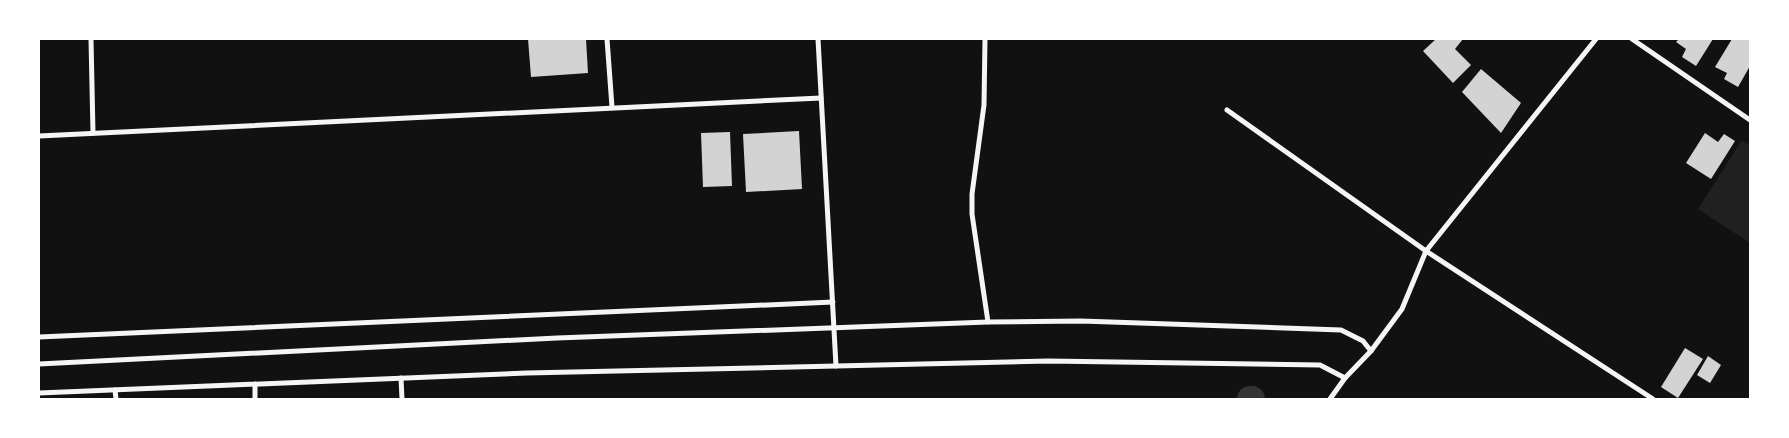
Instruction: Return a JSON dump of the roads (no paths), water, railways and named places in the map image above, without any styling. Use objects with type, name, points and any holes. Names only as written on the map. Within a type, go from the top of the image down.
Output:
[{"type":"street","points":[[91,39],[93,133]]},
{"type":"street","points":[[607,39],[612,107]]},
{"type":"street","points":[[818,39],[836,366]]},
{"type":"street","points":[[985,39],[984,105],[972,194],[972,214],[988,322]]},
{"type":"street","points":[[1330,399],[1345,378],[1371,350],[1402,308],[1426,251],[1596,39]]},
{"type":"street","points":[[1632,39],[1750,120]]},
{"type":"street","points":[[39,136],[821,98]]},
{"type":"street","points":[[1227,110],[1426,251],[1653,399]]},
{"type":"street","points":[[39,337],[833,302]]},
{"type":"street","points":[[39,364],[557,338],[988,322],[1081,321],[1341,330],[1363,341],[1371,350]]},
{"type":"street","points":[[39,393],[401,378],[1048,361],[1320,365],[1345,378]]},
{"type":"street","points":[[401,378],[402,399]]},
{"type":"street","points":[[254,384],[255,399]]},
{"type":"street","points":[[116,390],[116,399]]}]
